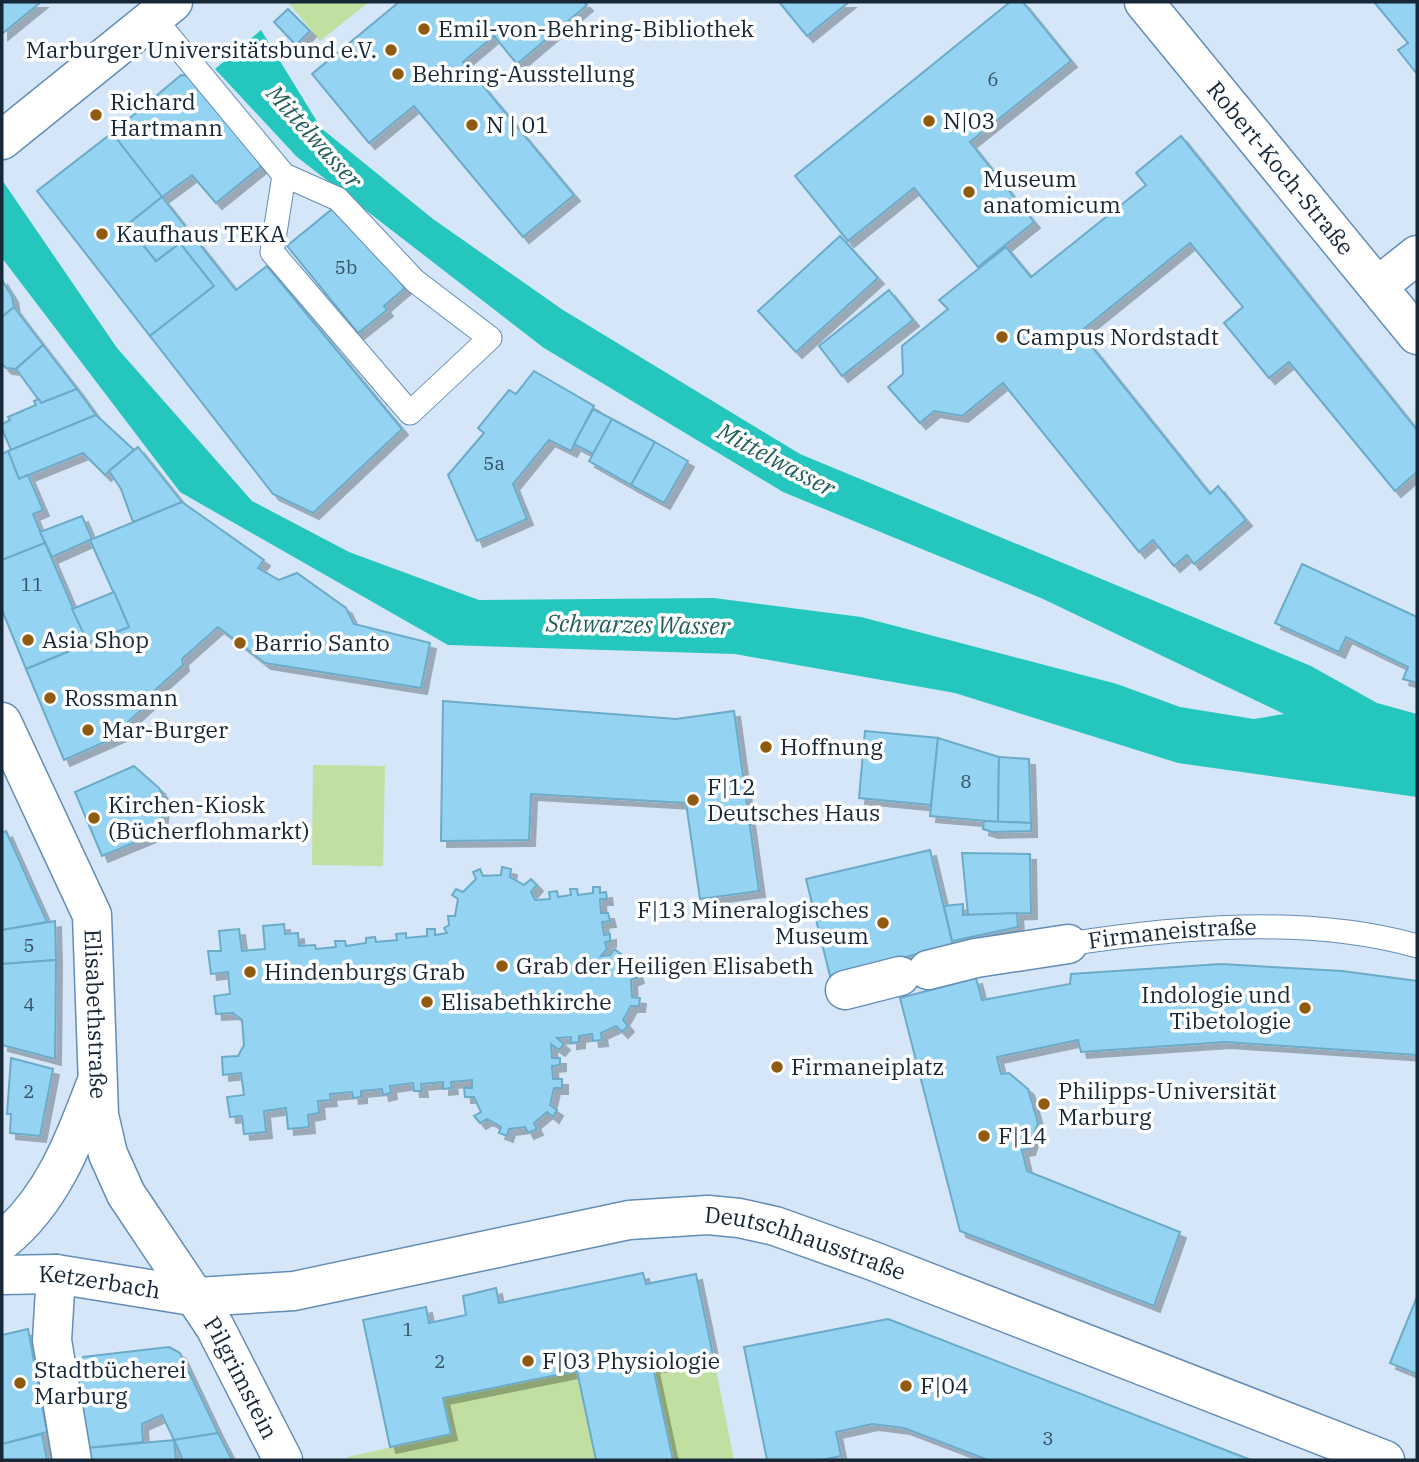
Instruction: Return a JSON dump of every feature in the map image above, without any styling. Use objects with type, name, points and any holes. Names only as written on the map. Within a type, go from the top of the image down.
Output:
[{"type":"main road","name":"Robert-Koch-Straße","points":[[1144,2],[1417,335]]},
{"type":"main road","points":[[2,140],[163,10]]},
{"type":"main road","points":[[1378,286],[1417,255]]},
{"type":"main road","name":"Elisabethstraße","points":[[2,722],[92,915],[99,1115],[108,1154],[118,1180],[198,1297]]},
{"type":"main road","name":"Firmaneistraße","points":[[845,990],[976,958],[1068,944]]},
{"type":"main road","points":[[2,1241],[44,1194],[59,1171],[99,1077]]},
{"type":"main road","name":"Deutschhausstraße","points":[[198,1297],[294,1291],[629,1220],[708,1215],[739,1218],[775,1226],[873,1261],[1385,1460]]},
{"type":"main road","points":[[56,1274],[52,1340],[72,1460]]},
{"type":"main road","name":"Ketzerbach","points":[[2,1275],[56,1274],[198,1297]]},
{"type":"main road","name":"Pilgrimstein","points":[[198,1297],[239,1367],[283,1460]]},
{"type":"lane","points":[[163,10],[284,175],[338,199],[415,281],[490,338],[410,413],[272,252],[284,175]]},
{"type":"lane","name":"Firmaneistraße","points":[[1068,944],[1164,929],[1257,928],[1335,932],[1417,946]]},
{"type":"shaded area","points":[[288,2],[369,2],[320,41]]},
{"type":"shaded area","points":[[313,765],[385,766],[383,866],[312,865]]},
{"type":"shaded area","points":[[713,1355],[734,1460],[673,1460],[653,1367]]},
{"type":"shaded area","points":[[577,1371],[596,1460],[348,1460],[347,1457],[451,1434],[443,1398]]},
{"type":"water","points":[[261,30],[321,128],[433,219],[563,310],[800,454],[1311,666],[1377,703],[1417,714],[1417,797],[1178,763],[955,693],[735,654],[448,645],[180,492],[2,258],[2,180],[117,348],[252,501],[349,552],[479,600],[714,598],[861,617],[1117,684],[1180,707],[1254,719],[1284,714],[1041,598],[783,492],[544,348],[297,157],[215,69]]},
{"type":"building","points":[[2,2],[41,2],[2,34]]},
{"type":"building","name":"N | 01","points":[[399,2],[584,2],[587,5],[517,64],[494,36],[463,62],[574,195],[523,237],[414,106],[369,143],[312,74]]},
{"type":"building","points":[[779,2],[849,2],[807,36]]},
{"type":"building","name":"N|03","points":[[1010,2],[1023,2],[1071,61],[970,142],[1034,222],[978,267],[914,188],[848,241],[795,176]]},
{"type":"building","points":[[1374,2],[1417,2],[1417,74],[1398,50],[1408,43]]},
{"type":"building","points":[[288,9],[310,31],[296,45],[274,22]]},
{"type":"building","points":[[181,75],[189,76],[263,165],[216,203],[192,175],[162,197],[112,133]]},
{"type":"building","name":"Kaufhaus TEKA","points":[[112,133],[162,197],[127,225],[156,261],[180,243],[214,286],[150,336],[37,191]]},
{"type":"building","points":[[1181,136],[1417,430],[1417,472],[1395,491],[1289,362],[1269,378],[1224,323],[1243,307],[1190,243],[1080,332],[1210,494],[1218,486],[1246,520],[1194,564],[1187,555],[1174,566],[1153,540],[1139,552],[1003,383],[962,416],[934,411],[920,423],[888,387],[903,374],[902,346],[948,309],[939,300],[1006,247],[1031,277],[1146,185],[1136,173]]},
{"type":"building","points":[[162,197],[236,290],[267,266],[402,429],[313,513],[273,494],[150,336],[214,286],[180,243],[156,261],[127,225]]},
{"type":"building","points":[[337,205],[405,288],[384,306],[387,310],[358,333],[287,246]]},
{"type":"building","points":[[840,236],[878,278],[796,352],[758,311]]},
{"type":"building","points":[[2,280],[12,296],[14,307],[2,317]]},
{"type":"building","points":[[889,290],[913,320],[842,376],[819,346]]},
{"type":"building","points":[[14,307],[43,345],[16,369],[6,368],[2,364],[2,317]]},
{"type":"building","points":[[43,345],[77,389],[41,403],[16,369]]},
{"type":"building","points":[[534,371],[594,406],[571,451],[549,440],[513,484],[527,519],[477,541],[448,475],[484,433],[478,428],[509,390],[516,394]]},
{"type":"building","points":[[77,389],[96,415],[11,450],[2,429],[2,424],[10,420],[8,417],[36,405],[34,401],[39,399],[41,403]]},
{"type":"building","points":[[593,409],[612,419],[593,454],[574,444]]},
{"type":"building","points":[[96,415],[134,450],[105,475],[83,453],[19,479],[8,451]]},
{"type":"building","points":[[612,419],[655,442],[631,485],[589,461]]},
{"type":"building","points":[[655,442],[688,461],[664,503],[631,485]]},
{"type":"building","points":[[138,447],[182,502],[133,522],[121,489],[109,471]]},
{"type":"building","points":[[8,451],[19,479],[28,475],[43,510],[33,514],[45,543],[2,560],[2,454]]},
{"type":"building","points":[[182,502],[264,560],[258,568],[279,580],[297,573],[346,608],[354,624],[430,643],[421,688],[265,663],[218,627],[182,659],[183,665],[154,691],[152,700],[128,722],[132,730],[64,760],[26,669],[129,627],[90,540]]},
{"type":"building","points":[[82,516],[92,539],[52,557],[40,532]]},
{"type":"building","points":[[45,543],[88,643],[26,669],[2,610],[2,560]]},
{"type":"building","points":[[1302,564],[1417,617],[1417,683],[1403,679],[1408,667],[1346,637],[1339,652],[1275,623]]},
{"type":"building","points":[[114,592],[129,627],[88,643],[72,609]]},
{"type":"building","name":"F|12 Deutsches Haus","points":[[443,701],[676,719],[734,711],[759,891],[700,899],[686,803],[531,794],[529,840],[441,841]]},
{"type":"building","points":[[865,731],[938,738],[931,805],[859,798]]},
{"type":"building","points":[[938,738],[999,757],[998,822],[930,816]]},
{"type":"building","points":[[999,757],[1029,759],[1031,823],[998,822]]},
{"type":"building","points":[[134,766],[159,788],[164,798],[160,832],[102,856],[75,792]]},
{"type":"building","points":[[984,821],[1031,823],[1031,831],[992,832],[983,829]]},
{"type":"building","points":[[6,831],[47,922],[2,930],[2,833]]},
{"type":"building","name":"F|13 Mineralogisches Museum","points":[[930,850],[953,945],[830,976],[806,879]]},
{"type":"building","points":[[962,853],[1030,854],[1031,913],[968,915]]},
{"type":"building","name":"Elisabethkirche","points":[[502,867],[511,869],[510,877],[524,885],[531,879],[537,885],[531,892],[535,900],[550,899],[549,892],[557,891],[558,897],[571,895],[570,889],[577,889],[578,895],[593,893],[593,887],[600,887],[600,893],[606,892],[607,899],[600,899],[601,913],[608,913],[610,921],[602,922],[604,935],[610,934],[610,941],[605,942],[607,949],[601,956],[610,955],[614,949],[621,954],[616,960],[627,972],[635,969],[638,977],[631,980],[632,997],[640,998],[639,1006],[631,1006],[623,1020],[628,1026],[622,1032],[616,1026],[601,1033],[602,1040],[593,1041],[592,1034],[579,1036],[579,1042],[571,1043],[571,1037],[557,1038],[564,1044],[559,1050],[551,1044],[552,1058],[560,1058],[560,1065],[552,1066],[553,1079],[562,1079],[562,1088],[554,1088],[550,1105],[557,1110],[553,1117],[547,1112],[534,1123],[537,1129],[528,1133],[525,1127],[509,1129],[507,1136],[499,1133],[501,1127],[487,1119],[480,1123],[474,1116],[481,1112],[474,1097],[465,1097],[464,1088],[472,1088],[472,1080],[451,1082],[452,1088],[443,1089],[443,1082],[421,1084],[422,1091],[414,1091],[413,1083],[390,1086],[391,1093],[383,1095],[382,1089],[361,1091],[361,1097],[353,1098],[352,1092],[330,1094],[331,1100],[318,1101],[319,1113],[308,1115],[309,1127],[288,1129],[286,1108],[264,1111],[266,1132],[244,1134],[242,1116],[230,1117],[227,1097],[244,1095],[241,1073],[223,1075],[222,1057],[238,1056],[244,1045],[242,1020],[233,1013],[216,1014],[214,996],[230,994],[228,972],[211,974],[208,951],[221,951],[219,931],[239,929],[242,951],[265,949],[263,926],[284,924],[285,934],[298,933],[299,946],[315,945],[316,949],[336,947],[335,941],[345,941],[346,946],[366,943],[366,938],[375,937],[376,942],[397,940],[396,934],[406,933],[406,938],[427,936],[427,929],[435,929],[435,935],[447,933],[444,928],[449,925],[448,916],[455,916],[458,899],[452,895],[456,889],[463,892],[476,879],[473,872],[480,869],[483,876],[501,875]]},
{"type":"building","points":[[963,904],[963,915],[1017,913],[1018,927],[952,941],[944,906]]},
{"type":"building","points":[[55,921],[56,960],[2,964],[2,930]]},
{"type":"building","points":[[56,960],[55,1059],[2,1045],[2,964]]},
{"type":"building","name":"F|14","points":[[1221,964],[1342,971],[1417,981],[1417,1055],[1225,1042],[1081,1052],[1078,1040],[997,1057],[1001,1074],[1009,1073],[1028,1089],[1038,1123],[1029,1149],[1022,1150],[1027,1171],[1180,1232],[1154,1306],[960,1231],[900,998],[976,978],[982,1000],[1070,984],[1071,974]]},
{"type":"building","points":[[11,1058],[53,1069],[40,1136],[10,1133],[11,1114],[7,1114]]},
{"type":"building","name":"F|03 Physiologie","points":[[643,1273],[646,1284],[696,1274],[713,1355],[653,1367],[673,1460],[596,1460],[577,1371],[443,1398],[451,1434],[390,1447],[363,1320],[426,1307],[429,1323],[466,1315],[463,1296],[496,1288],[499,1303]]},
{"type":"building","points":[[1417,1297],[1417,1374],[1390,1363]]},
{"type":"building","name":"F|04","points":[[888,1319],[1251,1460],[988,1460],[904,1428],[872,1424],[836,1432],[841,1456],[821,1460],[767,1460],[744,1347]]},
{"type":"building","name":"Stadtbücherei Marburg","points":[[28,1329],[47,1432],[2,1444],[2,1335]]},
{"type":"building","points":[[169,1347],[180,1353],[218,1433],[174,1440],[162,1415],[142,1424],[143,1442],[88,1448],[75,1367],[83,1357]]},
{"type":"building","points":[[218,1433],[232,1460],[183,1460],[174,1440]]},
{"type":"building","points":[[42,1434],[47,1460],[2,1460],[2,1444]]},
{"type":"building","points":[[174,1440],[176,1460],[90,1460],[88,1448]]},
{"type":"place","name":"Emil-von-Behring-Bibliothek","points":[[424,29]]},
{"type":"place","name":"Marburger Universitätsbund e.V.","points":[[391,50]]},
{"type":"place","name":"Behring-Ausstellung","points":[[398,74]]},
{"type":"place","name":"Richard Hartmann","points":[[96,115]]},
{"type":"place","name":"N|03","points":[[929,121]]},
{"type":"place","name":"N | 01","points":[[472,125]]},
{"type":"place","name":"Museum anatomicum","points":[[969,192]]},
{"type":"place","name":"Kaufhaus TEKA","points":[[102,234]]},
{"type":"place","name":"Campus Nordstadt","points":[[1002,337]]},
{"type":"place","name":"Asia Shop","points":[[28,640]]},
{"type":"place","name":"Barrio Santo","points":[[240,643]]},
{"type":"place","name":"Rossmann","points":[[50,698]]},
{"type":"place","name":"Mar-Burger","points":[[88,730]]},
{"type":"place","name":"Hoffnung","points":[[766,747]]},
{"type":"place","name":"F|12 Deutsches Haus","points":[[693,800]]},
{"type":"place","name":"Kirchen-Kiosk (Bücherflohmarkt)","points":[[94,818]]},
{"type":"place","name":"F|13 Mineralogisches Museum","points":[[883,923]]},
{"type":"place","name":"Grab der Heiligen Elisabeth","points":[[502,966]]},
{"type":"place","name":"Hindenburgs Grab","points":[[250,972]]},
{"type":"place","name":"Elisabethkirche","points":[[427,1002]]},
{"type":"place","name":"Indologie und Tibetologie","points":[[1305,1008]]},
{"type":"place","name":"Firmaneiplatz","points":[[777,1067]]},
{"type":"place","name":"Philipps-Universität Marburg","points":[[1044,1104]]},
{"type":"place","name":"F|14","points":[[984,1136]]},
{"type":"place","name":"F|03 Physiologie","points":[[528,1361]]},
{"type":"place","name":"Stadtbücherei Marburg","points":[[20,1383]]},
{"type":"place","name":"F|04","points":[[906,1386]]},
{"type":"water label","name":"Mittelwasser","points":[[314,137]]},
{"type":"water label","name":"Mittelwasser","points":[[776,460]]},
{"type":"water label","name":"Schwarzes Wasser","points":[[638,625]]}]
